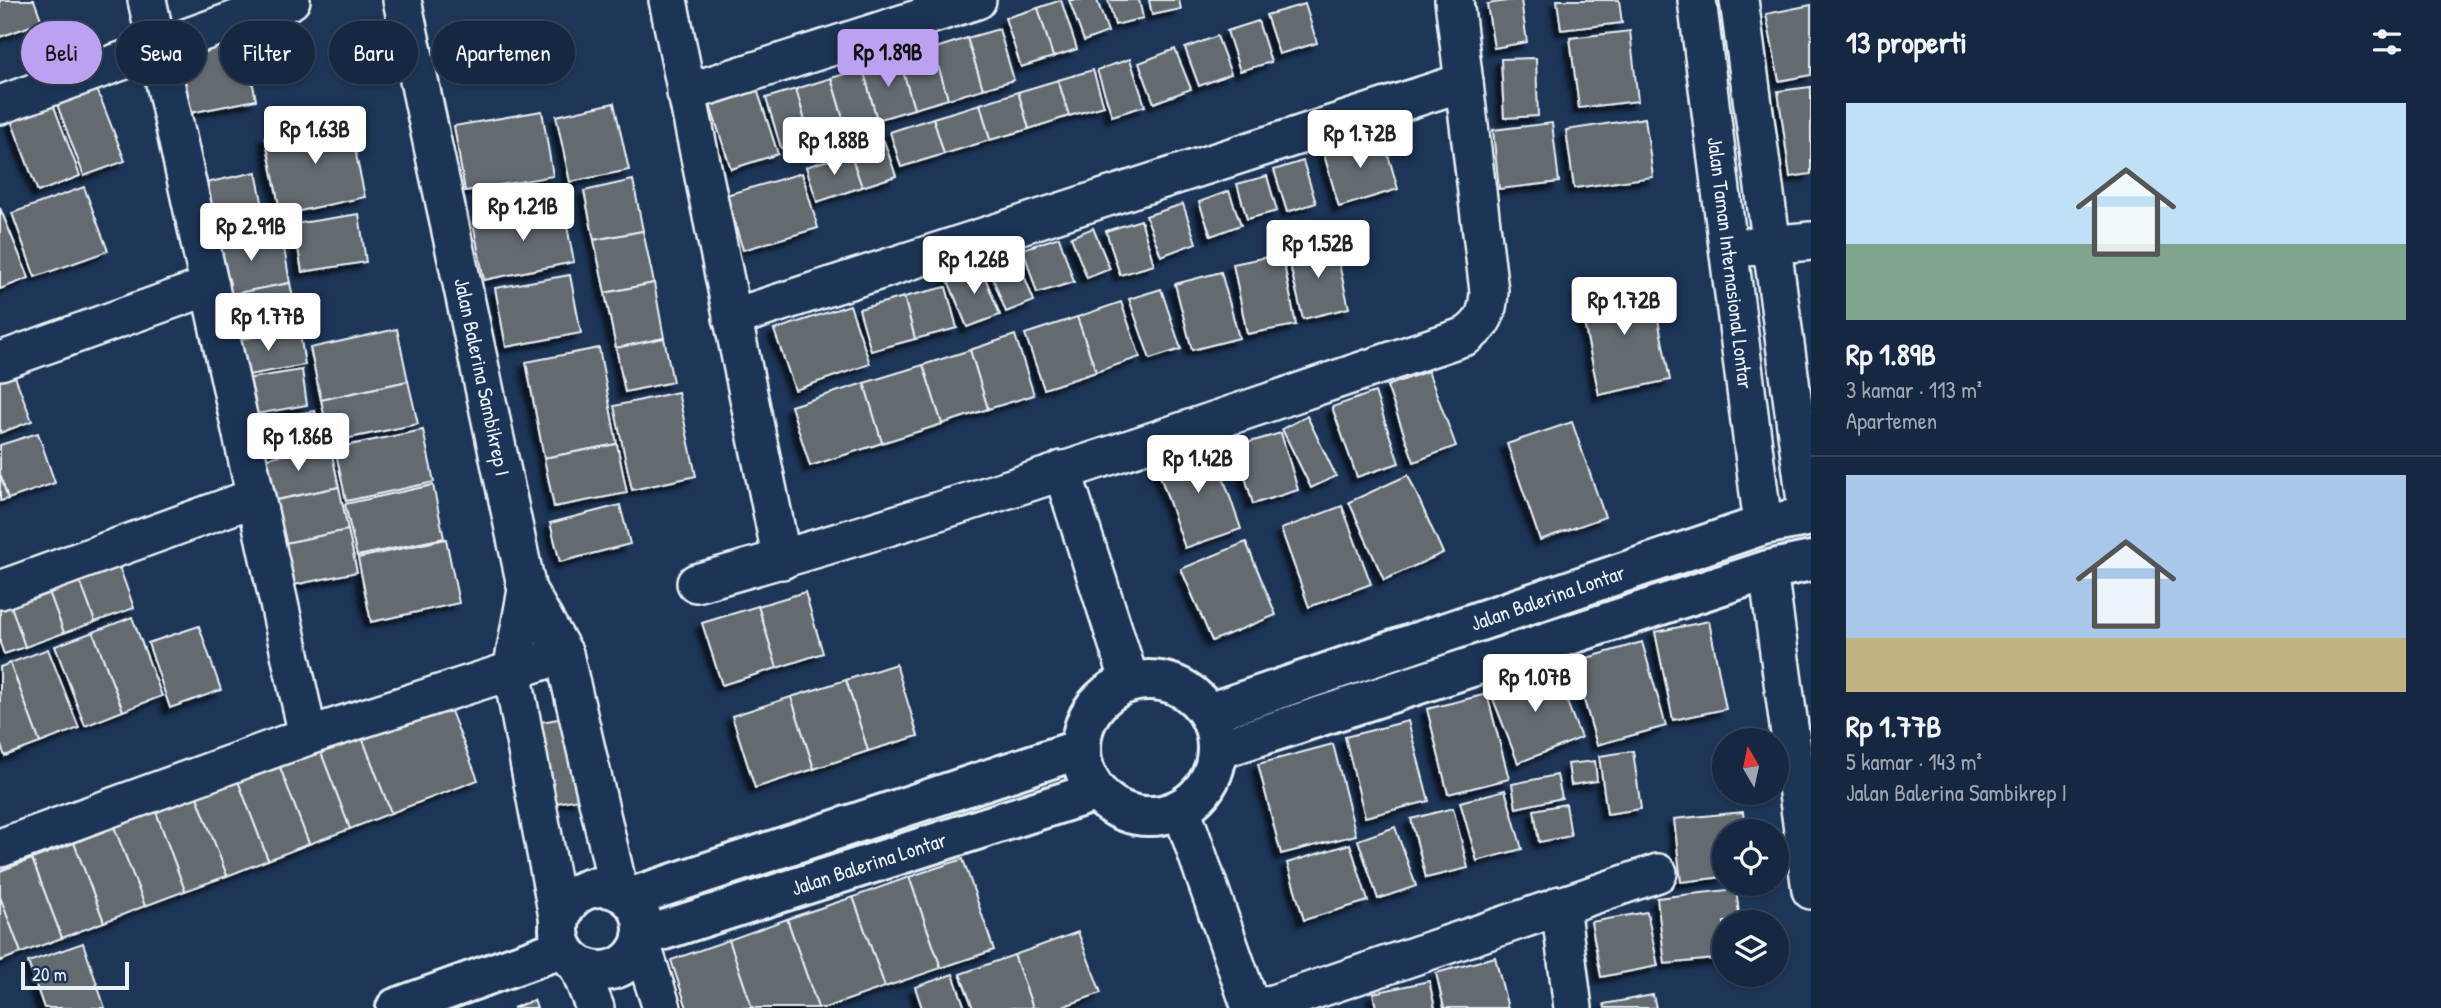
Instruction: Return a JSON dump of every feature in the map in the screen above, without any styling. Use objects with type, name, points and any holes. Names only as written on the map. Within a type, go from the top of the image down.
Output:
[{"type":"street","points":[[147,0],[151,21]]},
{"type":"street","points":[[206,30],[291,0]]},
{"type":"street","name":"Jalan Balerina Sambikrep I","points":[[402,0],[527,590],[564,654],[624,895]]},
{"type":"street","points":[[668,0],[782,560]]},
{"type":"street","points":[[686,93],[977,0]]},
{"type":"street","points":[[696,583],[782,560],[1062,470],[1466,336],[1474,331],[1483,322],[1488,309],[1489,291],[1454,0]]},
{"type":"street","name":"Jalan Taman Internasional Lontar","points":[[1697,0],[1763,525]]},
{"type":"street","name":"Jalan Taman Internasional Lontar","points":[[1740,0],[1770,246],[1810,516]]},
{"type":"street","points":[[0,105],[116,63]]},
{"type":"street","points":[[733,318],[1464,82]]},
{"type":"street","points":[[165,84],[309,736]]},
{"type":"street","points":[[1728,248],[1811,242]]},
{"type":"street","points":[[0,361],[210,286]]},
{"type":"street","points":[[1062,470],[1130,682]]},
{"type":"street","points":[[0,590],[256,497]]},
{"type":"street","name":"Jalan Balerina Lontar","points":[[1208,713],[1763,525],[1810,516]]},
{"type":"street","name":"Jalan Balerina Lontar","points":[[1217,750],[1768,570],[1811,561]]},
{"type":"street","points":[[1768,570],[1811,890]]},
{"type":"street","name":"Jalan Balerina Sambikrep I","points":[[527,590],[512,671],[567,945],[595,1008]]},
{"type":"street","points":[[0,848],[309,736],[564,654]]},
{"type":"street","points":[[1160,681],[1188,692],[1208,713],[1215,731],[1217,750],[1214,768],[1207,784],[1196,798],[1181,808],[1159,816],[1136,815],[1114,807],[1095,792],[1084,771],[1080,749],[1083,727],[1094,707],[1110,692],[1130,682],[1160,681]]},
{"type":"street","name":"Jalan Balerina Lontar","points":[[624,895],[1080,749]]},
{"type":"street","name":"Jalan Balerina Lontar","points":[[641,940],[1095,792]]},
{"type":"street","points":[[1181,808],[1251,1008]]},
{"type":"street","points":[[1261,1008],[1658,873]]},
{"type":"street","points":[[641,940],[633,956],[622,966],[592,970],[567,945],[564,908],[575,896],[589,889],[604,887],[624,895],[640,916],[641,940],[662,1008]]},
{"type":"street","points":[[1560,905],[1573,1008]]},
{"type":"street","points":[[396,1008],[567,945]]},
{"type":"building","points":[[0,0],[34,0],[42,21],[21,21],[21,30],[0,37]]},
{"type":"building","points":[[1061,0],[1077,49],[1053,57],[1038,8]]},
{"type":"building","points":[[1069,0],[1097,0],[1108,32],[1084,41]]},
{"type":"building","points":[[1108,0],[1139,0],[1143,18],[1115,25]]},
{"type":"building","points":[[1149,0],[1179,0],[1181,9],[1152,15]]},
{"type":"building","points":[[1521,0],[1527,42],[1494,48],[1487,4]]},
{"type":"building","points":[[1557,0],[1619,0],[1622,23],[1561,30]]},
{"type":"building","points":[[1305,4],[1317,43],[1279,54],[1266,15]]},
{"type":"building","points":[[1811,5],[1811,75],[1779,81],[1766,14]]},
{"type":"building","points":[[1038,8],[1053,57],[1021,67],[1005,18]]},
{"type":"building","points":[[1258,21],[1271,62],[1240,71],[1227,31]]},
{"type":"building","points":[[999,29],[1014,80],[983,89],[967,38]]},
{"type":"building","points":[[1630,31],[1638,101],[1579,108],[1570,38]]},
{"type":"building","points":[[220,35],[220,84],[253,84],[256,100],[180,115],[174,84],[206,84],[206,38]]},
{"type":"building","points":[[1217,36],[1231,74],[1199,86],[1185,48]]},
{"type":"building","points":[[967,38],[983,89],[948,99],[933,49]]},
{"type":"building","points":[[933,49],[948,99],[914,109],[899,58]]},
{"type":"building","points":[[1175,49],[1191,89],[1154,103],[1139,63]]},
{"type":"building","points":[[899,58],[914,109],[877,120],[863,69]]},
{"type":"building","points":[[1536,58],[1538,116],[1504,118],[1501,59]]},
{"type":"building","points":[[1130,59],[1145,106],[1112,116],[1097,70]]},
{"type":"building","points":[[863,69],[877,120],[846,129],[831,78]]},
{"type":"building","points":[[1093,70],[1104,106],[1069,116],[1058,80]]},
{"type":"building","points":[[831,78],[846,129],[810,139],[796,89]]},
{"type":"building","points":[[1058,80],[1069,116],[1029,129],[1018,92]]},
{"type":"building","points":[[95,84],[125,161],[84,176],[55,99]]},
{"type":"building","points":[[1811,87],[1811,174],[1790,177],[1778,91]]},
{"type":"building","points":[[757,89],[778,154],[731,169],[710,105]]},
{"type":"building","points":[[796,89],[810,139],[781,148],[766,98]]},
{"type":"building","points":[[1018,92],[1029,129],[990,140],[980,104]]},
{"type":"building","points":[[614,103],[629,170],[570,182],[556,116]]},
{"type":"building","points":[[53,104],[80,176],[38,192],[11,120]]},
{"type":"building","points":[[980,104],[990,140],[944,154],[933,118]]},
{"type":"building","points":[[542,111],[553,176],[465,191],[454,126]]},
{"type":"building","points":[[348,117],[365,197],[281,215],[265,136]]},
{"type":"building","points":[[933,118],[944,154],[901,167],[890,132]]},
{"type":"building","points":[[1645,118],[1653,177],[1574,188],[1566,130]]},
{"type":"building","points":[[1552,123],[1559,182],[1499,189],[1493,130]]},
{"type":"building","points":[[1382,134],[1398,189],[1339,207],[1323,151]]},
{"type":"building","points":[[884,141],[896,176],[862,187],[850,153]]},
{"type":"building","points":[[850,153],[862,187],[817,202],[806,167]]},
{"type":"building","points":[[1303,161],[1316,203],[1287,212],[1274,170]]},
{"type":"building","points":[[256,172],[267,226],[208,239],[196,185]]},
{"type":"building","points":[[802,173],[818,228],[743,250],[726,195]]},
{"type":"building","points":[[1267,176],[1277,211],[1247,219],[1237,184]]},
{"type":"building","points":[[633,180],[643,231],[594,240],[584,191]]},
{"type":"building","points":[[84,187],[108,251],[35,277],[12,213]]},
{"type":"building","points":[[1229,191],[1241,225],[1211,236],[1199,202]]},
{"type":"building","points":[[1183,204],[1196,243],[1161,256],[1146,216]]},
{"type":"building","points":[[563,206],[574,262],[484,280],[473,223]]},
{"type":"building","points":[[0,208],[29,278],[0,289]]},
{"type":"building","points":[[359,214],[366,262],[302,272],[294,224]]},
{"type":"building","points":[[1141,220],[1154,265],[1120,275],[1106,231]]},
{"type":"building","points":[[1093,228],[1110,269],[1087,278],[1071,237]]},
{"type":"building","points":[[281,231],[290,283],[222,296],[213,243]]},
{"type":"building","points":[[643,231],[654,283],[605,293],[594,240]]},
{"type":"building","points":[[1059,237],[1074,282],[1037,293],[1023,249]]},
{"type":"building","points":[[1334,242],[1349,308],[1303,319],[1287,253]]},
{"type":"building","points":[[1014,250],[1034,301],[1006,312],[986,261]]},
{"type":"building","points":[[1282,254],[1296,325],[1247,334],[1233,264]]},
{"type":"building","points":[[980,265],[1000,315],[967,327],[947,278]]},
{"type":"building","points":[[1221,272],[1239,338],[1192,350],[1175,284]]},
{"type":"building","points":[[570,275],[581,333],[506,347],[495,288]]},
{"type":"building","points":[[1650,279],[1670,380],[1599,395],[1578,294]]},
{"type":"building","points":[[290,283],[299,328],[231,341],[222,296]]},
{"type":"building","points":[[654,283],[664,338],[616,348],[605,293]]},
{"type":"building","points":[[946,287],[957,328],[915,339],[904,297]]},
{"type":"building","points":[[1161,289],[1181,349],[1150,359],[1129,299]]},
{"type":"building","points":[[904,297],[915,339],[871,351],[859,309]]},
{"type":"building","points":[[1121,302],[1140,357],[1096,372],[1077,317]]},
{"type":"building","points":[[850,305],[870,364],[795,390],[774,330]]},
{"type":"building","points":[[1077,317],[1096,372],[1044,389],[1025,334]]},
{"type":"building","points":[[299,328],[305,365],[237,377],[231,341]]},
{"type":"building","points":[[397,329],[408,381],[321,400],[310,348]]},
{"type":"building","points":[[1015,335],[1034,395],[988,409],[970,350]]},
{"type":"building","points":[[664,338],[673,382],[625,392],[616,348]]},
{"type":"building","points":[[599,348],[617,444],[544,458],[526,362]]},
{"type":"building","points":[[970,350],[988,409],[942,424],[923,365]]},
{"type":"building","points":[[9,361],[32,421],[0,433],[0,364]]},
{"type":"building","points":[[923,365],[942,424],[882,443],[864,383]]},
{"type":"building","points":[[302,370],[307,405],[245,416],[239,380]]},
{"type":"building","points":[[1428,371],[1456,446],[1414,462],[1387,386]]},
{"type":"building","points":[[408,381],[418,424],[330,442],[321,400]]},
{"type":"building","points":[[864,383],[882,443],[810,466],[791,406]]},
{"type":"building","points":[[678,392],[696,476],[632,490],[614,406]]},
{"type":"building","points":[[1375,392],[1399,463],[1357,477],[1332,407]]},
{"type":"building","points":[[315,411],[321,443],[253,454],[248,422]]},
{"type":"building","points":[[1307,416],[1336,476],[1311,488],[1282,429]]},
{"type":"building","points":[[1572,422],[1605,517],[1540,540],[1507,444]]},
{"type":"building","points":[[423,430],[434,482],[346,501],[335,448]]},
{"type":"building","points":[[38,433],[55,483],[8,499],[0,474],[0,445]]},
{"type":"building","points":[[1281,433],[1298,490],[1253,504],[1236,446]]},
{"type":"building","points":[[1211,442],[1241,529],[1185,548],[1155,461]]},
{"type":"building","points":[[617,444],[627,493],[554,507],[544,458]]},
{"type":"building","points":[[330,445],[339,487],[267,502],[257,460]]},
{"type":"building","points":[[0,474],[8,499],[0,501]]},
{"type":"building","points":[[1408,475],[1443,553],[1384,580],[1349,502]]},
{"type":"building","points":[[433,485],[444,538],[357,556],[345,504]]},
{"type":"building","points":[[339,487],[348,530],[276,545],[267,502]]},
{"type":"building","points":[[620,505],[630,544],[560,562],[550,523]]},
{"type":"building","points":[[1342,506],[1371,584],[1309,607],[1281,529]]},
{"type":"building","points":[[348,530],[357,572],[284,587],[276,545]]},
{"type":"building","points":[[446,539],[459,603],[371,622],[358,558]]},
{"type":"building","points":[[1246,542],[1276,615],[1212,641],[1181,569]]},
{"type":"building","points":[[115,555],[134,608],[95,622],[76,570]]},
{"type":"building","points":[[76,570],[95,622],[64,633],[45,581]]},
{"type":"building","points":[[45,581],[64,633],[25,647],[7,594]]},
{"type":"building","points":[[805,592],[823,653],[777,668],[758,606]]},
{"type":"building","points":[[7,594],[25,647],[4,654],[0,643],[0,596]]},
{"type":"building","points":[[758,606],[777,668],[722,685],[702,623]]},
{"type":"building","points":[[132,617],[162,696],[123,711],[93,632]]},
{"type":"building","points":[[1709,621],[1726,709],[1673,720],[1655,632]]},
{"type":"building","points":[[199,626],[221,690],[170,708],[148,643]]},
{"type":"building","points":[[93,632],[123,711],[85,726],[55,646]]},
{"type":"building","points":[[1642,642],[1666,726],[1597,745],[1573,662]]},
{"type":"building","points":[[48,649],[79,728],[40,743],[10,663]]},
{"type":"building","points":[[10,663],[40,743],[5,756],[0,743],[0,667]]},
{"type":"building","points":[[896,664],[918,736],[868,751],[846,680]]},
{"type":"building","points":[[1553,666],[1581,738],[1518,763],[1490,691]]},
{"type":"building","points":[[846,680],[868,751],[814,769],[791,697]]},
{"type":"building","points":[[1487,694],[1509,779],[1448,794],[1427,709]]},
{"type":"building","points":[[791,697],[814,769],[755,788],[732,716]]},
{"type":"building","points":[[447,701],[478,780],[391,813],[361,735]]},
{"type":"building","points":[[564,718],[579,799],[550,804],[535,723]]},
{"type":"building","points":[[1408,721],[1429,801],[1365,817],[1345,737]]},
{"type":"building","points":[[361,735],[391,813],[350,829],[320,750]]},
{"type":"building","points":[[1333,744],[1356,835],[1281,854],[1258,764]]},
{"type":"building","points":[[320,750],[350,829],[309,844],[279,765]]},
{"type":"building","points":[[1633,751],[1641,809],[1607,814],[1599,756]]},
{"type":"building","points":[[1595,761],[1597,781],[1571,785],[1568,764]]},
{"type":"building","points":[[279,765],[309,844],[268,860],[238,781]]},
{"type":"building","points":[[1557,775],[1562,798],[1516,808],[1512,784]]},
{"type":"building","points":[[238,781],[268,860],[227,876],[197,797]]},
{"type":"building","points":[[1505,790],[1522,849],[1477,861],[1460,802]]},
{"type":"building","points":[[197,797],[227,876],[185,891],[156,812]]},
{"type":"building","points":[[1566,804],[1571,836],[1539,842],[1534,810]]},
{"type":"building","points":[[1453,808],[1468,868],[1426,878],[1411,819]]},
{"type":"building","points":[[156,812],[185,891],[145,906],[114,827]]},
{"type":"building","points":[[1743,812],[1744,819],[1712,819],[1712,878],[1681,882],[1674,819]]},
{"type":"building","points":[[114,827],[145,906],[104,922],[74,843]]},
{"type":"building","points":[[1395,827],[1416,886],[1378,899],[1358,840]]},
{"type":"building","points":[[74,843],[104,922],[62,938],[32,859]]},
{"type":"building","points":[[1350,844],[1368,901],[1304,920],[1287,863]]},
{"type":"building","points":[[32,859],[62,938],[21,953],[0,897],[0,871]]},
{"type":"building","points":[[963,859],[994,950],[941,968],[909,877]]},
{"type":"building","points":[[909,877],[941,968],[885,987],[853,897]]},
{"type":"building","points":[[1712,892],[1712,896],[1737,896],[1739,910],[1712,910],[1712,959],[1665,964],[1657,898]]},
{"type":"building","points":[[0,897],[21,953],[0,961]]},
{"type":"building","points":[[853,897],[885,987],[818,1008],[787,919]]},
{"type":"building","points":[[1647,912],[1658,966],[1601,977],[1591,922]]},
{"type":"building","points":[[787,919],[818,1008],[752,1008],[729,940]]},
{"type":"building","points":[[1078,932],[1101,993],[1059,1008],[1033,1008],[1014,955]]},
{"type":"building","points":[[729,940],[752,1008],[687,1008],[671,960]]},
{"type":"building","points":[[83,943],[105,1008],[44,1008],[28,962]]},
{"type":"building","points":[[1014,955],[1033,1008],[973,1008],[960,974]]},
{"type":"building","points":[[1495,957],[1508,1008],[1444,1008],[1436,973]]},
{"type":"building","points":[[953,974],[965,1008],[922,1008],[915,987]]},
{"type":"building","points":[[1429,981],[1435,1008],[1376,1008],[1373,993]]},
{"type":"building","points":[[1653,995],[1656,1008],[1605,1008],[1604,1004]]},
{"type":"building","points":[[534,1000],[537,1008],[513,1008]]}]
